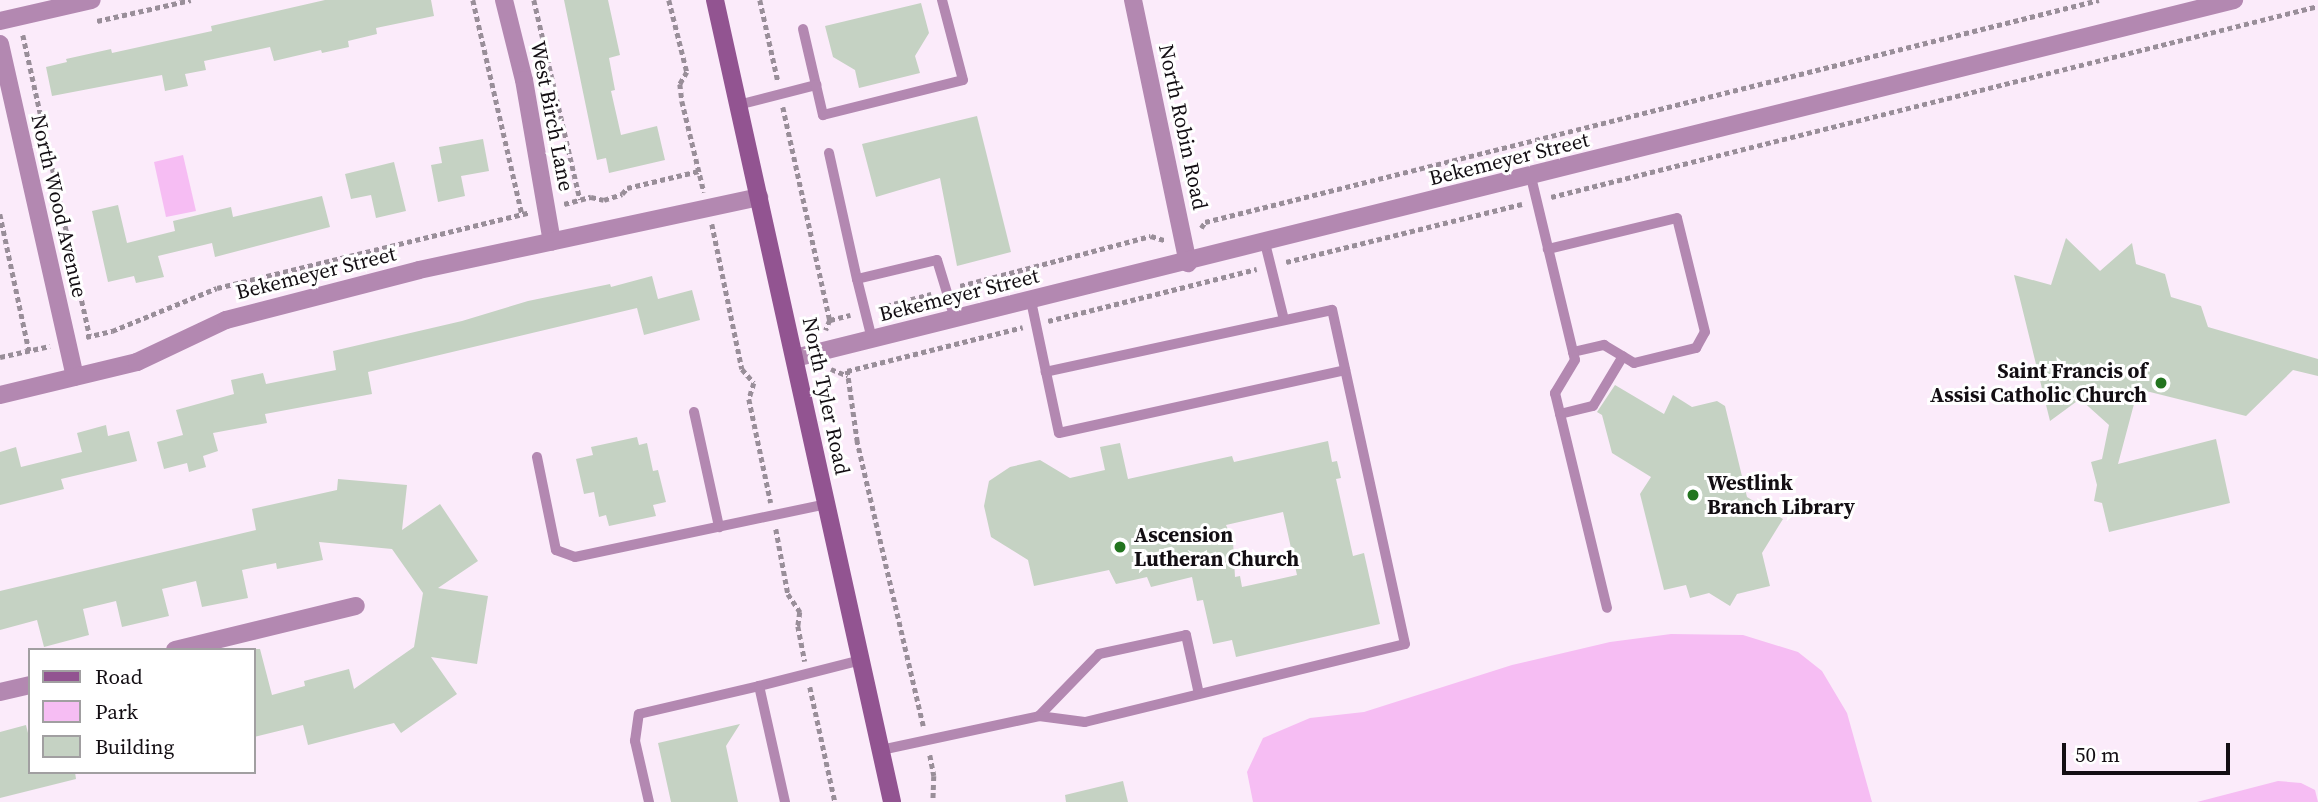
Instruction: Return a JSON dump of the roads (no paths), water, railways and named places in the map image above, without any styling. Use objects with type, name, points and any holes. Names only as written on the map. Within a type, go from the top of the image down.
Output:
[{"type":"main road","name":"North Tyler Road","points":[[715,0],[892,802]]},
{"type":"street","points":[[0,21],[92,0]]},
{"type":"street","name":"West Birch Lane","points":[[504,0],[524,80],[552,242]]},
{"type":"street","name":"North Robin Road","points":[[1133,0],[1188,262]]},
{"type":"street","name":"Bekemeyer Street","points":[[795,358],[2234,0]]},
{"type":"street","name":"North Wood Avenue","points":[[7,42],[75,377]]},
{"type":"street","name":"Bekemeyer Street","points":[[0,395],[136,362],[226,320],[419,270],[759,197]]},
{"type":"street","points":[[183,648],[356,606]]},
{"type":"street","points":[[0,692],[28,685]]},
{"type":"lane","points":[[803,29],[823,114],[963,80],[942,0]]},
{"type":"lane","points":[[738,105],[816,85]]},
{"type":"lane","points":[[830,153],[872,340]]},
{"type":"lane","points":[[1531,177],[1575,360],[1555,393],[1607,608]]},
{"type":"lane","points":[[1548,249],[1677,218],[1705,332],[1696,348],[1634,363],[1604,345],[1573,352]]},
{"type":"lane","points":[[1265,243],[1284,320]]},
{"type":"lane","points":[[857,279],[937,260],[955,319]]},
{"type":"lane","points":[[1031,301],[1059,433],[1346,370]]},
{"type":"lane","points":[[881,750],[1039,716],[1085,722],[1405,643],[1332,310],[1046,372]]},
{"type":"lane","points":[[1560,414],[1593,406],[1623,356]]},
{"type":"lane","points":[[694,412],[719,527]]},
{"type":"lane","points":[[537,457],[556,550],[575,557],[827,504]]},
{"type":"lane","points":[[1039,716],[1099,654],[1186,635],[1199,694]]},
{"type":"lane","points":[[649,802],[635,741],[639,714],[861,660]]},
{"type":"lane","points":[[759,686],[785,802]]},
{"type":"place","name":"Saint Francis of Assisi Catholic Church","points":[[2161,383]]},
{"type":"place","name":"Westlink Branch Library","points":[[1693,495]]},
{"type":"place","name":"Ascension Lutheran Church","points":[[1120,547]]}]
